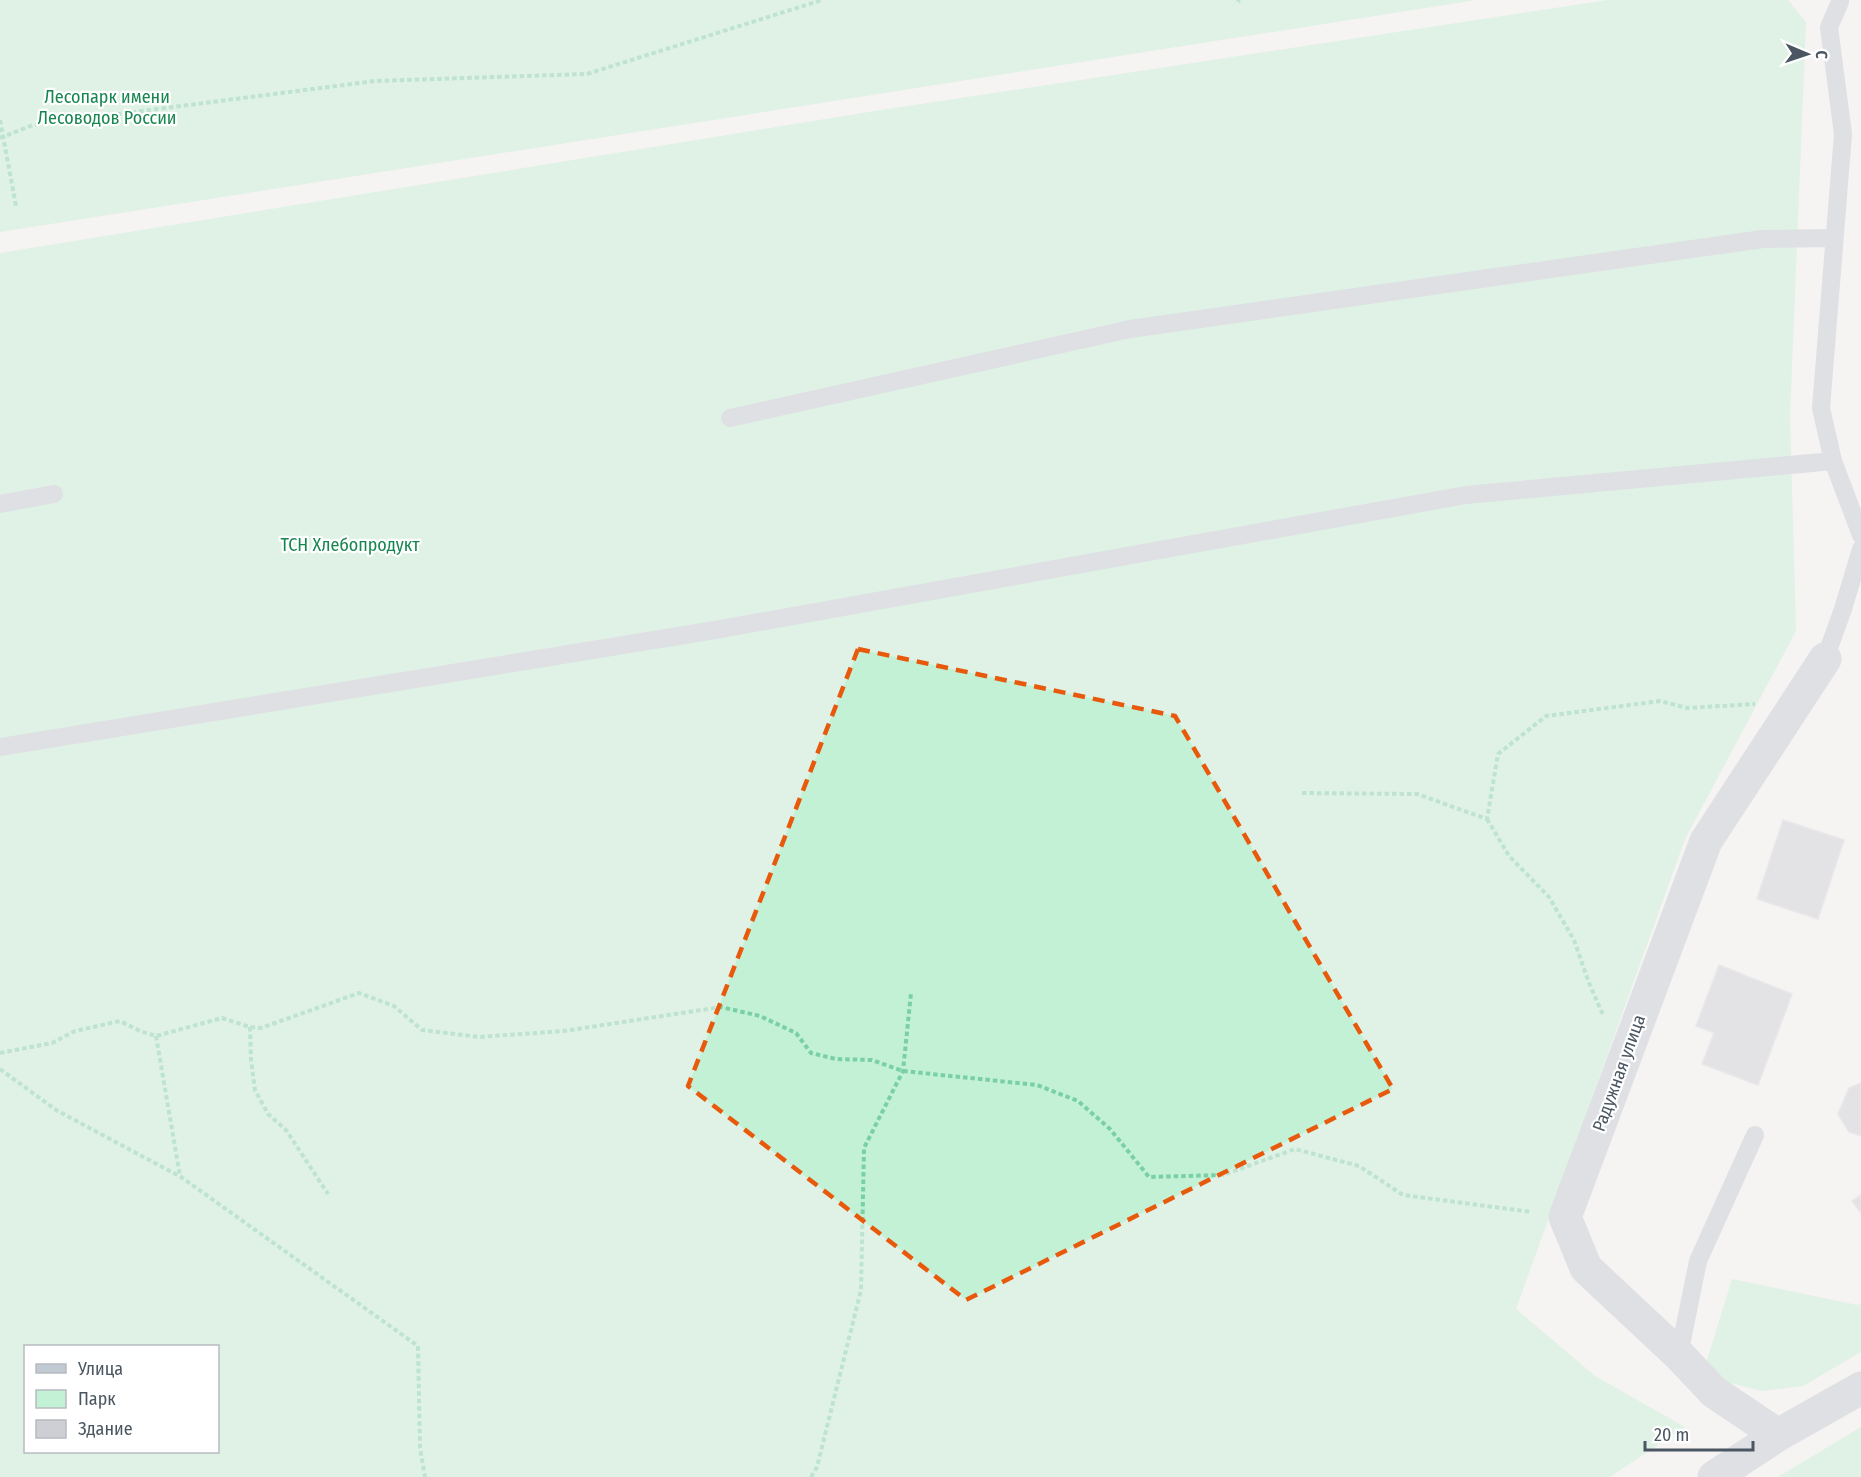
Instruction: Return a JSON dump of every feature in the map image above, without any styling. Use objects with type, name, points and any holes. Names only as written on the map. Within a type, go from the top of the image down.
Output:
[{"type":"street","name":"Радужная улица","points":[[1566,1217],[1706,841],[1824,659]]},
{"type":"street","points":[[1566,1217],[1586,1268],[1679,1355],[1714,1392],[1778,1435]]},
{"type":"street","points":[[1714,1477],[1778,1435],[1861,1388]]},
{"type":"lane","points":[[1840,2],[1829,27],[1843,135],[1821,408],[1833,461],[1861,535]]},
{"type":"lane","points":[[730,418],[1130,329],[1763,239],[1834,238]]},
{"type":"lane","points":[[0,747],[715,630],[1466,495],[1833,461]]},
{"type":"lane","points":[[0,504],[54,494]]},
{"type":"lane","points":[[1824,659],[1843,609],[1861,549]]},
{"type":"lane","points":[[1679,1355],[1698,1261],[1755,1135]]},
{"type":"path","points":[[2,138],[33,125],[375,81],[587,74],[822,0]]},
{"type":"path","points":[[0,120],[16,206]]},
{"type":"path","points":[[1486,819],[1498,754],[1546,716],[1660,701],[1688,708],[1761,703]]},
{"type":"path","points":[[1302,793],[1417,794],[1486,819],[1509,856],[1549,897],[1574,940],[1589,983],[1608,1025],[1641,1013]]},
{"type":"path","points":[[0,1053],[52,1043],[75,1031],[120,1021],[156,1036],[222,1018],[261,1028],[359,993],[394,1006],[422,1030],[480,1037],[564,1031],[721,1007],[760,1016],[796,1033],[811,1053],[836,1059],[872,1060],[903,1071],[1037,1085],[1078,1101],[1110,1129],[1149,1177],[1223,1175],[1295,1149],[1359,1166],[1403,1195],[1566,1217]]},
{"type":"path","points":[[811,1477],[817,1467],[861,1290],[864,1148],[903,1071],[911,993]]},
{"type":"path","points":[[250,1027],[250,1060],[255,1090],[268,1114],[286,1130],[328,1194]]},
{"type":"path","points":[[156,1036],[181,1177]]},
{"type":"path","points":[[0,1069],[56,1110],[181,1177],[418,1346],[420,1448],[425,1477]]},
{"type":"highlighted area","points":[[858,649],[1175,716],[1393,1089],[966,1300],[688,1086]]},
{"type":"green space","name":"Лесопарк имени Лесоводов России","points":[[0,0],[1476,0],[0,232]]},
{"type":"green space","name":"ТСН Хлебопродукт","points":[[1608,0],[1788,0],[1806,22],[1790,416],[1796,631],[1685,839],[1516,1309],[1595,1376],[1685,1427],[1610,1477],[0,1477],[0,253],[875,111]]},
{"type":"green space","points":[[1732,1279],[1857,1305],[1861,1303],[1861,1352],[1803,1386],[1762,1391],[1722,1381],[1707,1360]]},
{"type":"green space","points":[[1861,1427],[1861,1477],[1778,1477]]},
{"type":"building","points":[[1783,820],[1844,840],[1818,919],[1757,899]]},
{"type":"building","points":[[1719,965],[1792,994],[1758,1085],[1702,1064],[1714,1033],[1696,1026]]},
{"type":"building","points":[[1861,1083],[1861,1136],[1849,1132],[1838,1114],[1849,1088]]},
{"type":"building","points":[[1861,1195],[1861,1213],[1852,1201]]}]
